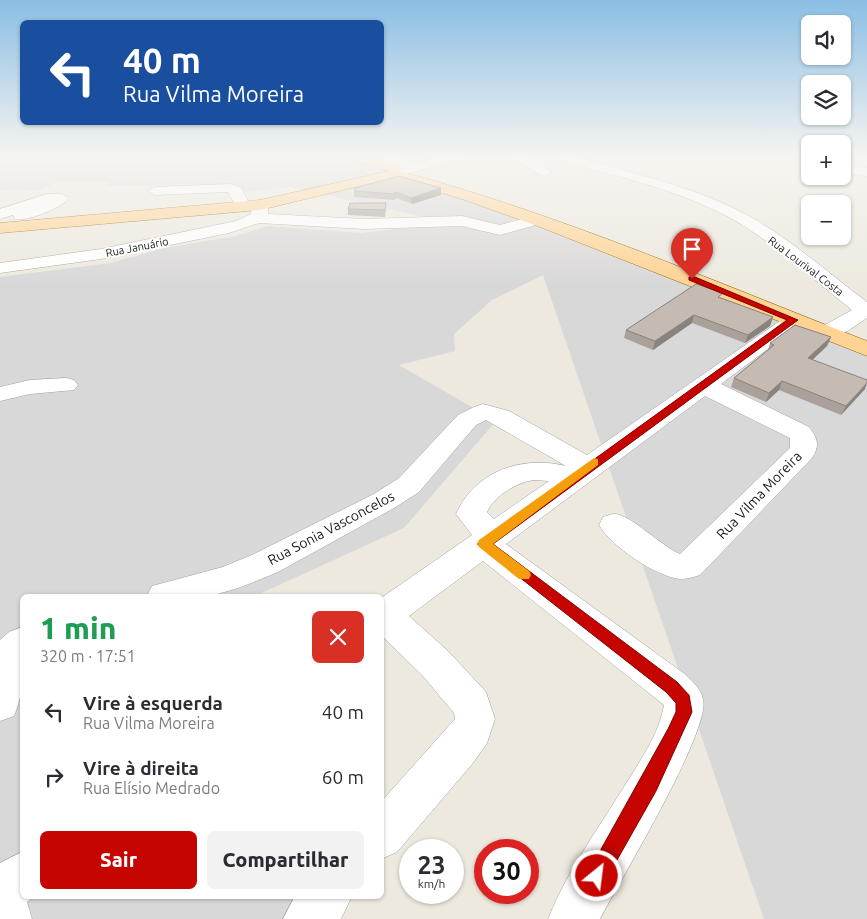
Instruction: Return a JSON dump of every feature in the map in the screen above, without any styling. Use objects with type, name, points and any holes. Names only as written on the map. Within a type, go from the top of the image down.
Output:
[{"type":"main road","points":[[0,228],[253,210],[290,199]]},
{"type":"main road","points":[[475,199],[538,220],[867,349]]},
{"type":"street","points":[[0,214],[45,199]]},
{"type":"street","points":[[20,216],[58,202],[61,199]]},
{"type":"street","points":[[243,199],[253,210],[395,214],[462,221],[500,230],[538,220]]},
{"type":"street","name":"Rua Lourival Costa","points":[[695,199],[732,213],[754,226],[866,312],[827,333]]},
{"type":"street","points":[[277,202],[330,212]]},
{"type":"street","name":"Rua Januário","points":[[0,268],[134,248],[230,228],[245,224],[253,210]]},
{"type":"street","points":[[384,615],[580,472],[794,320]]},
{"type":"street","name":"Rua Vilma Moreira","points":[[614,525],[667,563],[682,568],[688,566],[802,452],[805,446],[804,439],[791,426],[703,385]]},
{"type":"street","points":[[0,394],[30,387],[66,386]]},
{"type":"street","name":"Rua Sonia Vasconcelos","points":[[171,594],[229,578],[266,563],[384,501],[409,485],[467,420],[483,412],[500,416],[580,472]]},
{"type":"street","points":[[573,919],[649,784],[674,735],[684,712],[684,700],[672,687],[488,540],[471,514],[476,502],[488,490],[512,475],[526,470],[580,472]]},
{"type":"street","points":[[384,617],[435,663],[472,705],[475,719],[473,729],[458,748],[384,833]]},
{"type":"street","points":[[1,691],[9,655],[20,645]]},
{"type":"street","points":[[7,919],[0,894],[20,878]]},
{"type":"street","points":[[308,919],[325,899]]},
{"type":"shaded area","points":[[343,199],[472,199],[867,350],[867,919],[764,919],[543,275],[492,300],[454,334],[455,351],[399,365],[496,421],[404,528],[259,594],[20,594],[20,899],[311,899],[314,919],[0,919],[0,277],[111,263],[164,248],[236,236],[267,226],[361,233],[422,226],[469,227]]},
{"type":"building","points":[[350,203],[386,203],[385,210],[348,209]]},
{"type":"building","points":[[696,284],[723,293],[718,297],[773,317],[748,335],[694,315],[655,341],[626,330]]},
{"type":"building","points":[[795,325],[831,337],[808,358],[867,380],[867,383],[846,406],[782,381],[769,393],[734,378],[774,345],[770,343]]},
{"type":"slow traffic","points":[[524,575],[483,544],[594,462]]},
{"type":"route","points":[[597,876],[649,784],[674,735],[684,712],[684,700],[672,687],[483,544],[587,467],[794,320],[692,279]]}]
